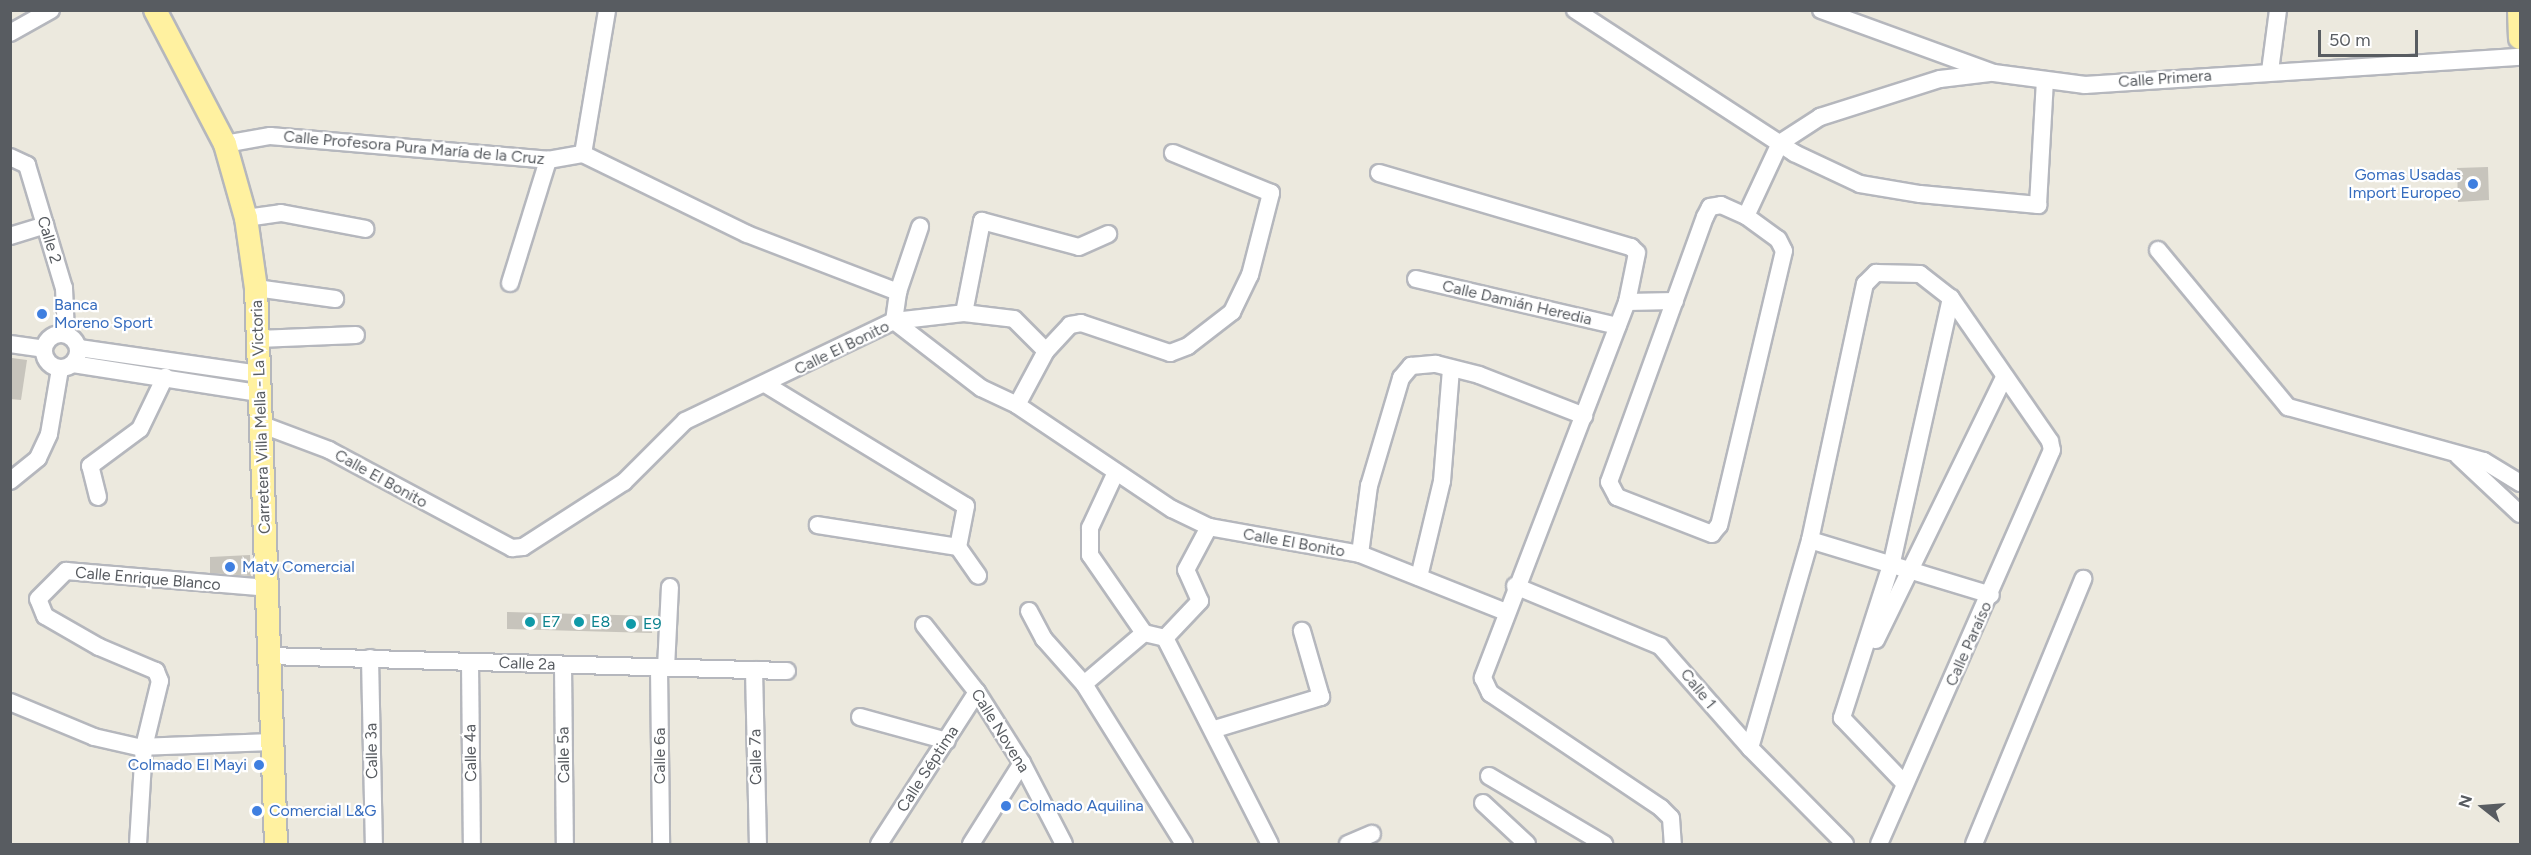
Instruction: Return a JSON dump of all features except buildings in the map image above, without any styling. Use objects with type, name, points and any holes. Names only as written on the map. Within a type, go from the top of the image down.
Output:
[{"type":"main road","name":"Carretera Villa Mella - La Victoria","points":[[155,10],[225,144],[246,218],[256,288],[267,588],[267,656],[276,844]]},
{"type":"main road","points":[[2519,10],[2520,38]]},
{"type":"street","points":[[10,33],[51,10]]},
{"type":"street","points":[[607,10],[583,154],[747,234],[898,292]]},
{"type":"street","points":[[1575,10],[1780,143],[1860,184],[2032,207],[2042,200],[2046,81]]},
{"type":"street","name":"Calle Primera","points":[[1821,10],[1994,73],[2085,85],[2270,71],[2520,57]]},
{"type":"street","points":[[2270,71],[2278,10]]},
{"type":"street","points":[[1746,216],[1780,143],[1820,117],[1873,97],[1940,78],[1994,73]]},
{"type":"street","name":"Calle Profesora Pura María de la Cruz","points":[[225,144],[270,136],[548,160],[583,154]]},
{"type":"street","points":[[1017,405],[1046,351],[1062,330],[1081,323],[1170,353],[1179,351],[1232,312],[1250,275],[1272,193],[1173,153]]},
{"type":"street","name":"Calle 2","points":[[10,157],[27,165],[64,288],[66,334]]},
{"type":"street","points":[[510,283],[548,160]]},
{"type":"street","points":[[1380,173],[1631,247],[1637,253],[1627,302],[1489,653],[1485,686],[1661,807],[1671,818],[1673,844]]},
{"type":"street","points":[[1721,205],[1746,216],[1778,240],[1784,251],[1719,525],[1712,534],[1617,497],[1610,490],[1609,482],[1710,207],[1721,205]]},
{"type":"street","points":[[246,218],[281,213],[366,229]]},
{"type":"street","points":[[964,313],[982,221],[1079,247],[1108,234]]},
{"type":"street","points":[[10,236],[45,225]]},
{"type":"street","points":[[920,227],[898,292],[894,321],[964,313],[1014,319],[1046,351]]},
{"type":"street","points":[[2158,250],[2288,407],[2458,456],[2484,461],[2520,483]]},
{"type":"street","points":[[1750,748],[1810,540],[1869,276],[1920,274],[1951,298],[2004,378],[1858,675]]},
{"type":"street","name":"Calle Damián Heredia","points":[[1416,279],[1618,326]]},
{"type":"street","points":[[256,288],[293,290],[335,299]]},
{"type":"street","points":[[1905,784],[1842,718],[1858,675],[1892,562],[1951,298]]},
{"type":"street","points":[[1627,302],[1675,301]]},
{"type":"street","name":"Calle El Bonito","points":[[260,424],[329,450],[512,548],[523,547],[624,482],[685,421],[894,321],[981,388],[1017,405],[1116,472],[1209,527],[1360,554],[1506,612]]},
{"type":"street","points":[[66,334],[79,348],[259,384],[66,366],[48,362],[44,349],[51,337],[66,334]]},
{"type":"street","points":[[258,339],[356,335]]},
{"type":"street","points":[[10,344],[44,349]]},
{"type":"street","points":[[10,481],[38,458],[49,434],[66,366],[79,348]]},
{"type":"street","points":[[1360,554],[1369,486],[1401,378],[1411,366],[1423,363],[1451,369],[1584,416]]},
{"type":"street","points":[[1419,578],[1442,481],[1451,369]]},
{"type":"street","points":[[98,497],[90,466],[140,429],[165,377]]},
{"type":"street","name":"Calle Paraíso","points":[[1879,844],[2049,460],[2050,441],[2004,378]]},
{"type":"street","points":[[765,384],[958,498],[966,506],[967,517],[958,547]]},
{"type":"street","points":[[2458,456],[2520,514]]},
{"type":"street","points":[[1116,472],[1087,541],[1090,555],[1144,633],[1165,638],[1215,729],[1270,844]]},
{"type":"street","points":[[818,525],[958,547],[978,576]]},
{"type":"street","points":[[1165,638],[1200,601],[1186,570],[1209,527]]},
{"type":"street","points":[[1810,540],[1892,562],[1991,595]]},
{"type":"street","name":"Calle Enrique Blanco","points":[[138,844],[144,747],[160,681],[156,671],[99,647],[45,616],[38,599],[66,571],[267,588]]},
{"type":"street","points":[[1974,844],[2083,579]]},
{"type":"street","name":"Calle 6a","points":[[660,844],[663,668],[670,586]]},
{"type":"street","name":"Calle 1","points":[[1515,586],[1660,646],[1750,748],[1845,844]]},
{"type":"street","points":[[1029,611],[1044,639],[1084,684],[1184,844]]},
{"type":"street","name":"Calle Novena","points":[[924,625],[977,692],[1022,762],[1064,844]]},
{"type":"street","points":[[1215,729],[1321,697],[1302,631]]},
{"type":"street","points":[[1084,684],[1144,633]]},
{"type":"street","name":"Calle 2a","points":[[267,656],[787,671]]},
{"type":"street","name":"Calle 3a","points":[[370,658],[374,844]]},
{"type":"street","name":"Calle 4a","points":[[470,662],[472,844]]},
{"type":"street","name":"Calle 5a","points":[[562,665],[565,844]]},
{"type":"street","name":"Calle 7a","points":[[754,670],[758,844]]},
{"type":"street","name":"Calle Séptima","points":[[879,844],[977,692]]},
{"type":"street","points":[[10,702],[94,737],[144,747],[272,742]]},
{"type":"street","points":[[860,717],[946,741]]},
{"type":"street","points":[[970,844],[1022,762]]},
{"type":"street","points":[[1489,776],[1604,844]]},
{"type":"street","points":[[1484,803],[1527,844]]},
{"type":"street","points":[[1348,844],[1372,834]]},
{"type":"place","name":"Gomas Usadas Import Europeo","points":[[2473,184]]},
{"type":"place","name":"Banca Moreno Sport","points":[[42,314]]},
{"type":"place","name":"Maty Comercial","points":[[230,567]]},
{"type":"place","name":"E7","points":[[530,622]]},
{"type":"place","name":"E8","points":[[579,622]]},
{"type":"place","name":"E9","points":[[631,624]]},
{"type":"place","name":"Colmado El Mayi","points":[[259,765]]},
{"type":"place","name":"Colmado Aquilina","points":[[1006,806]]},
{"type":"place","name":"Comercial L&G","points":[[257,811]]}]
